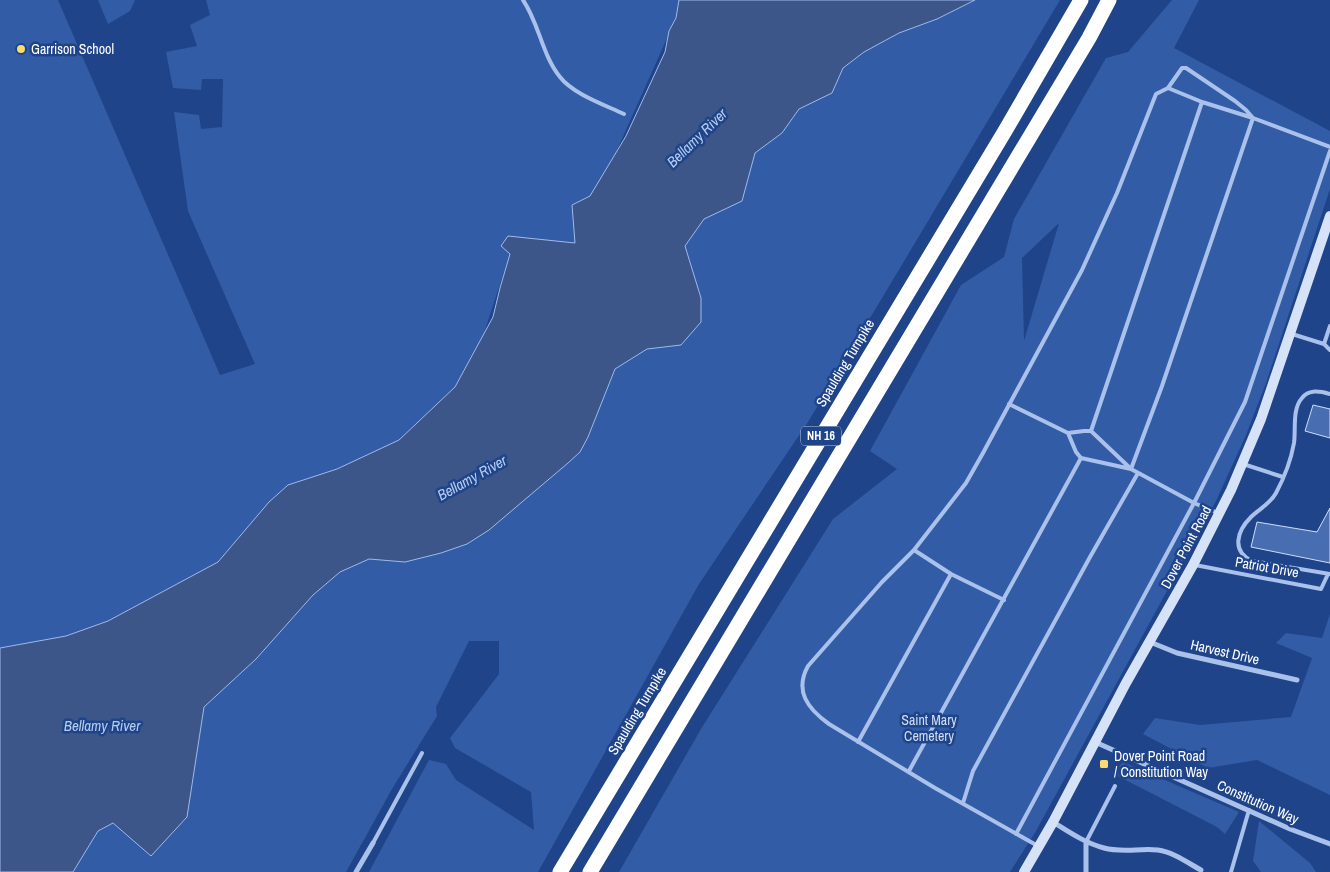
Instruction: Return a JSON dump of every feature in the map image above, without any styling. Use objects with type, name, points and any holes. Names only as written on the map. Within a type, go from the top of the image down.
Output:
[{"type":"highway","name":"Spaulding Turnpike","points":[[560,872],[1005,131],[1081,0]]},
{"type":"highway","name":"NH 16","points":[[590,872],[1089,38],[1109,0]]},
{"type":"main road","name":"Dover Point Road","points":[[1024,872],[1220,514],[1261,419],[1327,235],[1330,216]]},
{"type":"street","name":"Harvest Drive","points":[[1149,642],[1177,652],[1297,680]]},
{"type":"street","name":"Constitution Way","points":[[1096,742],[1306,836],[1330,844]]},
{"type":"street","points":[[1052,822],[1086,842],[1106,849],[1158,850],[1167,852],[1200,870]]},
{"type":"street","points":[[1086,842],[1086,872]]},
{"type":"street","points":[[356,872],[373,843]]},
{"type":"lane","points":[[523,0],[548,58],[560,78],[576,91],[624,114]]},
{"type":"lane","points":[[1038,846],[858,742],[816,715],[804,696],[802,684],[804,674],[820,651],[882,582],[914,550],[966,483],[1067,300],[1117,193],[1156,94],[1168,88],[1182,68],[1186,68],[1241,105],[1253,118]]},
{"type":"lane","points":[[1168,88],[1202,102],[1330,146]]},
{"type":"lane","points":[[1091,431],[1202,102]]},
{"type":"lane","points":[[1131,469],[1162,386],[1253,118]]},
{"type":"lane","points":[[1016,834],[1194,503],[1245,402],[1330,151]]},
{"type":"lane","points":[[1324,344],[1330,326]]},
{"type":"lane","points":[[1291,334],[1324,344],[1330,350]]},
{"type":"lane","points":[[1329,574],[1252,561],[1245,558],[1240,552],[1238,544],[1244,526],[1250,518],[1270,502],[1283,477],[1290,460],[1294,442],[1296,412],[1302,398],[1312,392],[1319,391],[1330,394]]},
{"type":"lane","points":[[1009,404],[1068,434],[1091,431],[1131,469],[1194,503],[1220,514]]},
{"type":"lane","points":[[1068,434],[1076,452],[1081,458],[1131,469]]},
{"type":"lane","points":[[910,771],[1081,458]]},
{"type":"lane","points":[[1243,464],[1283,477]]},
{"type":"lane","points":[[963,803],[973,771],[1138,473]]},
{"type":"lane","points":[[914,550],[951,574],[1004,600]]},
{"type":"lane","name":"Patriot Drive","points":[[1192,565],[1321,588],[1329,574]]},
{"type":"lane","points":[[858,742],[951,574]]},
{"type":"lane","points":[[373,843],[422,753]]},
{"type":"lane","points":[[1086,842],[1115,786]]},
{"type":"lane","points":[[1231,872],[1249,810]]},
{"type":"green space","points":[[0,0],[58,0],[220,375],[255,364],[188,211],[174,112],[199,115],[201,129],[222,127],[223,79],[202,79],[201,90],[173,88],[166,52],[197,46],[190,25],[210,15],[206,0],[679,0],[676,18],[575,244],[510,254],[483,336],[455,387],[398,441],[337,469],[288,485],[269,502],[218,562],[108,621],[66,636],[0,648]]},
{"type":"green space","points":[[98,0],[135,0],[130,11],[108,24]]},
{"type":"green space","points":[[975,0],[1060,0],[808,422],[699,584],[538,872],[369,872],[429,760],[446,764],[456,780],[534,830],[531,792],[455,748],[450,738],[499,674],[499,641],[469,641],[436,707],[437,716],[392,789],[346,872],[73,872],[98,831],[113,823],[151,856],[187,817],[204,707],[256,659],[313,595],[340,572],[369,559],[405,562],[467,544],[568,463],[588,437],[615,369],[647,349],[681,345],[701,322],[701,298],[685,246],[704,219],[742,201],[755,153],[782,133],[799,109],[832,93],[843,68],[864,52],[899,33],[937,19]]},
{"type":"green space","name":"Saint Mary Cemetery","points":[[1172,0],[1199,0],[1174,48],[1330,131],[1330,189],[1266,383],[1246,435],[1216,501],[1036,831],[1010,872],[619,872],[701,729],[833,519],[897,469],[870,451],[961,285],[1004,257],[1014,219],[1106,58],[1128,52]],"holes":[[[1059,223],[1024,341],[1022,258]]]},
{"type":"green space","points":[[1330,614],[1330,795],[1257,760],[1208,768],[1143,734],[1155,718],[1200,725],[1291,717],[1312,658],[1276,643],[1286,633],[1322,638]]},
{"type":"green space","points":[[1123,762],[1239,812],[1225,834],[1217,827],[1112,773]]},
{"type":"green space","points":[[1259,821],[1310,863],[1316,872],[1261,872],[1253,861]]},
{"type":"water","name":"Bellamy River","points":[[679,0],[975,0],[937,19],[899,33],[864,52],[843,68],[832,93],[799,109],[782,133],[755,153],[742,201],[704,219],[685,246],[701,298],[701,322],[681,345],[647,349],[615,369],[588,437],[580,452],[489,530],[467,544],[405,562],[369,559],[340,572],[313,595],[256,659],[204,707],[187,817],[151,856],[113,823],[98,831],[73,872],[0,872],[0,648],[66,636],[108,621],[218,562],[269,502],[288,485],[337,469],[399,440],[455,387],[493,317],[510,254],[501,246],[508,236],[575,243],[572,205],[590,196],[626,136],[665,52],[669,31],[676,18]]},
{"type":"building","points":[[1313,405],[1330,409],[1330,438],[1305,431]]},
{"type":"building","points":[[1330,508],[1330,563],[1251,547],[1257,522],[1317,532]]},
{"type":"place","name":"Garrison School","points":[[21,49]]},
{"type":"place","name":"Dover Point Road / Constitution Way","points":[[1104,764]]}]
